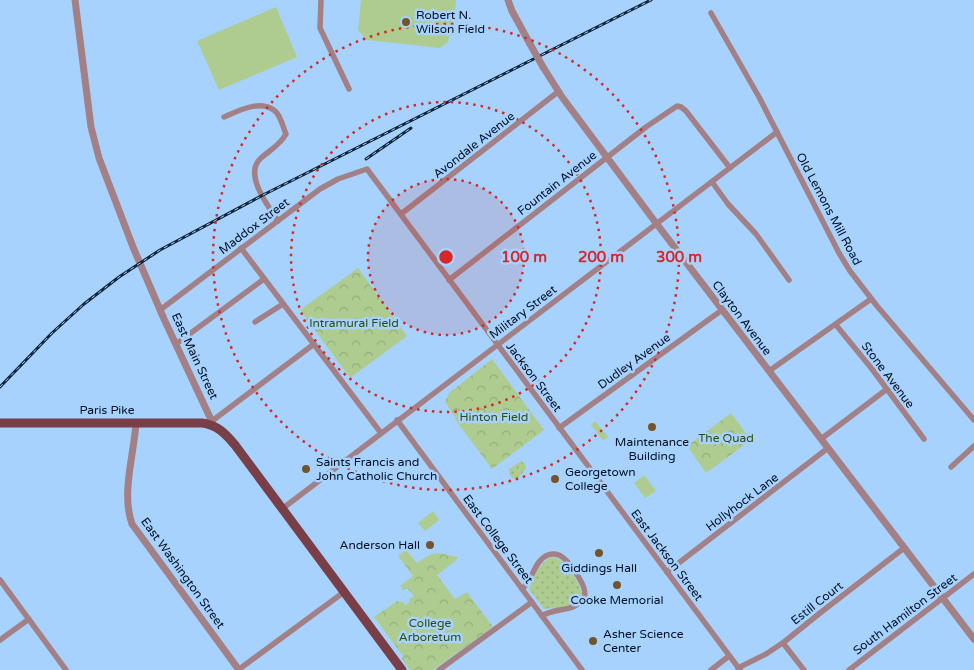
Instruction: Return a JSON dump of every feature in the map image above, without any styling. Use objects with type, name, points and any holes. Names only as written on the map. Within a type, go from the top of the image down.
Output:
[{"type":"main road","name":"Paris Pike","points":[[0,423],[213,423]]},
{"type":"main road","name":"East Main Street","points":[[213,423],[223,431],[234,445],[402,670]]},
{"type":"street","name":"East Main Street","points":[[75,0],[93,137],[133,247],[213,423]]},
{"type":"street","points":[[321,0],[320,28],[349,90]]},
{"type":"street","name":"Clayton Avenue","points":[[508,2],[543,67],[559,91],[722,310],[974,638]]},
{"type":"street","name":"Old Lemons Mill Road","points":[[712,12],[759,97],[850,272],[974,420]]},
{"type":"street","name":"Avondale Avenue","points":[[401,214],[559,91]]},
{"type":"street","points":[[224,117],[258,106],[271,108],[278,113],[286,134],[281,143],[256,164],[255,175],[260,193],[278,221]]},
{"type":"street","name":"Fountain Avenue","points":[[449,280],[646,127],[675,107],[680,106],[686,111],[730,168]]},
{"type":"street","name":"Military Street","points":[[282,508],[777,132]]},
{"type":"street","name":"Maddox Street","points":[[160,310],[320,189],[338,179],[367,169]]},
{"type":"street","name":"Jackson Street","points":[[367,169],[559,428]]},
{"type":"street","points":[[712,182],[728,204],[756,234],[789,280]]},
{"type":"street","points":[[241,248],[381,433]]},
{"type":"street","points":[[176,344],[264,279]]},
{"type":"street","points":[[769,371],[871,299]]},
{"type":"street","points":[[255,322],[284,304]]},
{"type":"street","name":"Dudley Avenue","points":[[559,428],[722,310]]},
{"type":"street","name":"Stone Avenue","points":[[836,324],[924,439]]},
{"type":"street","points":[[213,423],[314,344]]},
{"type":"street","points":[[821,439],[887,389]]},
{"type":"street","name":"East College Street","points":[[397,420],[582,670]]},
{"type":"street","name":"East Washington Street","points":[[136,423],[127,495],[132,524],[238,670]]},
{"type":"street","name":"East Jackson Street","points":[[559,428],[739,669]]},
{"type":"street","points":[[950,467],[974,446]]},
{"type":"street","name":"Hollyhock Lane","points":[[667,572],[828,448]]},
{"type":"street","name":"Estill Court","points":[[739,669],[783,643],[904,548]]},
{"type":"street","points":[[522,589],[528,584],[541,560],[552,554],[564,559],[582,582],[585,595],[575,606],[548,612],[542,616]]},
{"type":"street","name":"South Hamilton Street","points":[[849,670],[974,574]]},
{"type":"street","points":[[0,580],[66,670]]},
{"type":"street","points":[[238,670],[344,592]]},
{"type":"street","points":[[438,670],[532,602]]},
{"type":"street","points":[[0,640],[29,619]]},
{"type":"street","points":[[783,643],[804,670]]},
{"type":"street","points":[[710,670],[729,656]]},
{"type":"green space","name":"Robert N. Wilson Field","points":[[361,0],[456,0],[448,42],[440,48],[367,40],[358,30]]},
{"type":"green space","points":[[276,7],[297,57],[219,90],[197,41]]},
{"type":"green space","name":"Intramural Field","points":[[358,268],[407,336],[350,378],[300,310]]},
{"type":"green space","name":"Hinton Field","points":[[492,359],[544,430],[492,469],[456,421],[445,402],[449,393]]},
{"type":"green space","name":"The Quad","points":[[731,413],[751,440],[706,473],[687,446]]},
{"type":"green space","points":[[595,421],[608,437],[603,441],[591,425]]},
{"type":"green space","points":[[521,461],[525,464],[526,469],[517,479],[512,478],[509,474],[509,469]]},
{"type":"green space","points":[[644,475],[656,491],[645,498],[634,483]]},
{"type":"green space","points":[[433,511],[439,520],[425,531],[418,523]]},
{"type":"green space","name":"College Arboretum","points":[[406,550],[417,563],[436,553],[457,557],[455,561],[437,575],[455,599],[467,592],[493,627],[433,670],[410,670],[402,659],[403,656],[374,617],[397,601],[403,602],[405,605],[409,603],[409,599],[414,596],[407,588],[403,590],[400,586],[413,576],[398,556]]},
{"type":"green space","points":[[552,557],[557,558],[567,566],[578,583],[582,594],[571,605],[544,609],[529,589],[540,566]]},
{"type":"railway","points":[[0,387],[52,333],[84,304],[119,277],[160,250],[263,195],[651,0]]},
{"type":"railway","points":[[366,159],[411,128]]},
{"type":"place","name":"Robert N. Wilson Field","points":[[406,22]]},
{"type":"place","name":"Maintenance Building","points":[[652,427]]},
{"type":"place","name":"Saints Francis and John Catholic Church","points":[[306,469]]},
{"type":"place","name":"Georgetown College","points":[[555,479]]},
{"type":"place","name":"Anderson Hall","points":[[430,545]]},
{"type":"place","name":"Giddings Hall","points":[[599,553]]},
{"type":"place","name":"Cooke Memorial","points":[[617,585]]},
{"type":"place","name":"Asher Science Center","points":[[593,641]]}]
